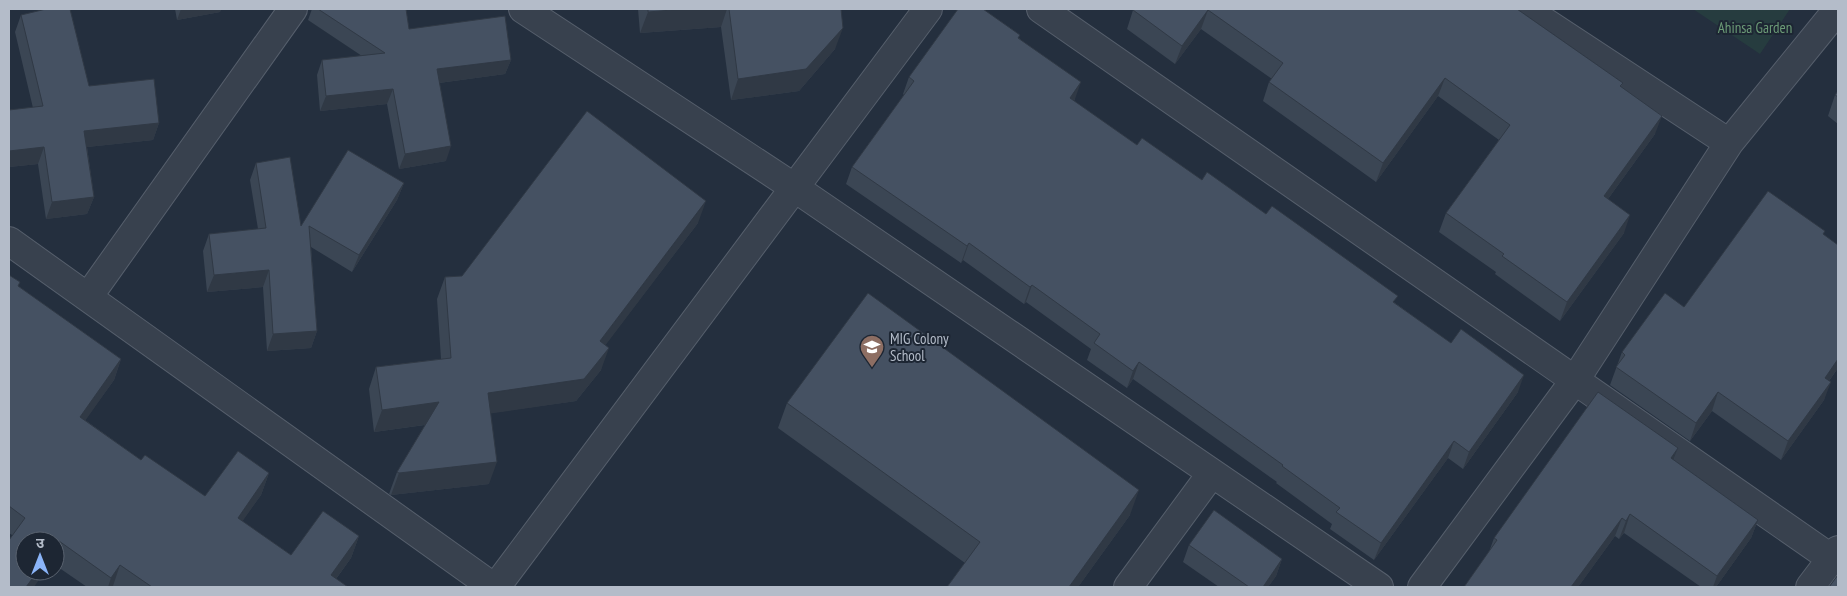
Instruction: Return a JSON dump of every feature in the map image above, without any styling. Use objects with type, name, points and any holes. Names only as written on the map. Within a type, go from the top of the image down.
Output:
[{"type":"street","points":[[88,297],[293,9]]},
{"type":"street","points":[[523,9],[795,188],[1379,587]]},
{"type":"street","points":[[9,240],[494,587],[928,9]]},
{"type":"street","points":[[1041,9],[1575,380],[1835,555],[1810,587]]},
{"type":"street","points":[[1525,9],[1729,143]]},
{"type":"street","points":[[1422,587],[1575,380],[1729,143],[1838,9]]},
{"type":"street","points":[[1128,587],[1212,473]]},
{"type":"green space","name":"Ahinsa Garden","points":[[1693,9],[1790,9],[1760,54]]},
{"type":"building","points":[[46,9],[70,9],[89,86],[154,79],[159,123],[84,131],[94,197],[52,202],[44,147],[9,151],[9,110],[43,106],[21,15]]},
{"type":"building","points":[[318,9],[406,9],[409,29],[505,16],[511,60],[437,69],[451,146],[405,154],[393,89],[326,96],[322,60],[385,53]]},
{"type":"building","points":[[648,9],[684,9],[648,12]]},
{"type":"building","points":[[729,9],[841,9],[843,28],[806,69],[738,79]]},
{"type":"building","points":[[958,9],[983,9],[1020,35],[1018,38],[1081,82],[1070,98],[1137,145],[1142,138],[1202,180],[1207,172],[1266,214],[1272,206],[1398,296],[1393,302],[1451,343],[1461,329],[1524,375],[1469,452],[1454,441],[1381,543],[1336,512],[1340,508],[1283,465],[1139,362],[1133,371],[1094,343],[1100,334],[1032,285],[1030,287],[969,243],[967,246],[852,167],[914,81],[909,77]]},
{"type":"building","points":[[1517,9],[1623,83],[1620,86],[1662,116],[1604,196],[1630,215],[1567,302],[1446,213],[1510,125],[1445,78],[1383,163],[1269,82],[1283,63],[1208,10],[1182,46],[1133,10]]},
{"type":"building","points":[[587,111],[706,201],[600,341],[609,348],[584,379],[488,393],[497,462],[397,472],[439,402],[382,410],[376,367],[451,358],[445,277],[462,276]]},
{"type":"building","points":[[348,150],[404,183],[359,255],[309,226],[317,331],[273,334],[269,270],[214,275],[209,234],[266,228],[256,163],[290,157],[301,226]]},
{"type":"building","points":[[1768,191],[1825,231],[1823,234],[1838,245],[1838,359],[1825,378],[1831,382],[1788,441],[1718,392],[1696,423],[1616,367],[1625,355],[1622,352],[1665,293],[1684,307]]},
{"type":"building","points":[[9,275],[20,282],[18,286],[121,359],[80,417],[141,460],[145,455],[205,496],[238,451],[269,473],[238,518],[291,555],[323,511],[359,536],[331,575],[348,587],[152,587],[120,565],[111,578],[65,545],[65,531],[16,531],[25,518],[9,506]]},
{"type":"building","points":[[868,293],[1139,490],[1069,587],[947,587],[980,542],[787,403]]},
{"type":"building","points":[[1598,392],[1678,448],[1671,458],[1758,520],[1717,576],[1630,514],[1626,521],[1622,518],[1571,587],[1464,587],[1497,540],[1494,538]]},
{"type":"building","points":[[1214,510],[1282,559],[1263,587],[1249,587],[1189,545]]},
{"type":"building","points":[[15,532],[15,581],[30,581],[26,587],[9,587],[9,540]]},
{"type":"building","points":[[1838,575],[1838,587],[1829,587]]},
{"type":"place","name":"MIG Colony School","points":[[872,368]]}]
